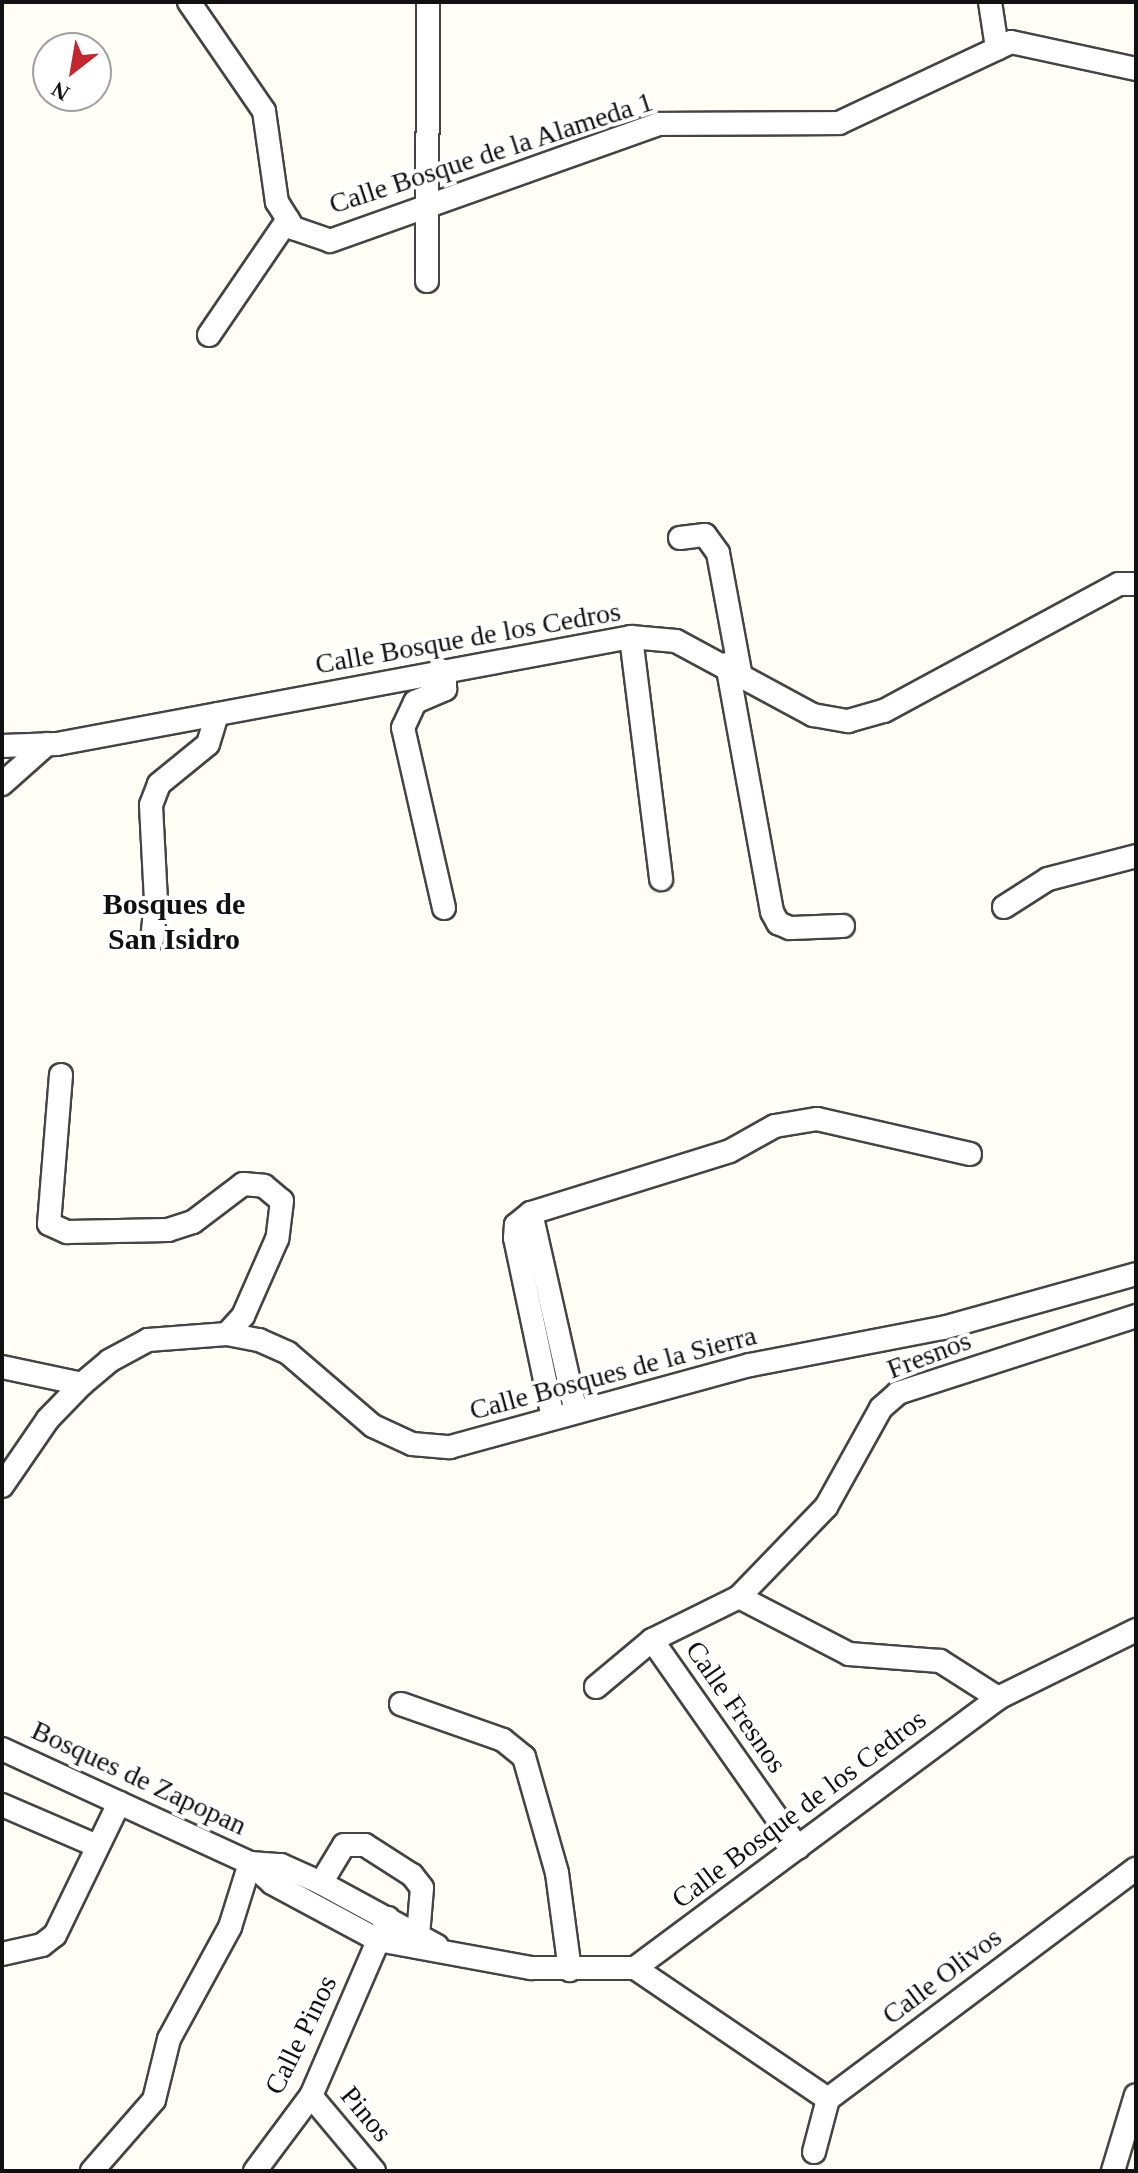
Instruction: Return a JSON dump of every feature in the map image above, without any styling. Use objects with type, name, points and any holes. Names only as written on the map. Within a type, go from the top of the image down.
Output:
[{"type":"street","points":[[189,2],[264,111],[277,202],[288,219],[209,335]]},
{"type":"street","points":[[427,281],[428,2]]},
{"type":"street","points":[[990,2],[997,48]]},
{"type":"street","name":"Calle Bosque de la Alameda 1","points":[[288,219],[293,228],[330,241],[658,124],[839,123],[997,48],[1028,43],[1136,69]]},
{"type":"street","points":[[680,538],[705,535],[718,553],[772,912],[778,923],[790,928],[843,926]]},
{"type":"street","name":"Calle Bosque de los Cedros","points":[[2,746],[47,744],[631,637],[676,641],[734,668],[813,715],[848,721],[884,711],[1119,584],[1136,584]]},
{"type":"street","points":[[631,637],[661,879]]},
{"type":"street","points":[[444,908],[403,728],[415,702],[445,689],[445,671]]},
{"type":"street","points":[[152,940],[156,901],[151,805],[159,784],[208,744],[217,714]]},
{"type":"street","points":[[2,784],[47,744]]},
{"type":"street","points":[[1004,907],[1048,879],[1136,856]]},
{"type":"street","points":[[61,1075],[49,1224],[67,1232],[168,1230],[193,1222],[243,1184],[264,1186],[282,1201],[277,1239],[243,1316],[227,1334]]},
{"type":"street","points":[[553,1418],[515,1238],[516,1225],[531,1213],[730,1151],[775,1126],[817,1119],[970,1154]]},
{"type":"street","points":[[531,1213],[576,1412]]},
{"type":"street","name":"Calle Bosques de la Sierra","points":[[2,1486],[48,1419],[82,1384],[109,1361],[148,1340],[227,1334],[288,1353],[373,1426],[412,1444],[450,1447],[488,1441],[553,1418],[750,1365],[943,1328],[1136,1274]]},
{"type":"street","name":"Fresnos","points":[[596,1687],[652,1640],[739,1597],[826,1507],[881,1408],[898,1393],[1136,1316]]},
{"type":"street","points":[[2,1367],[82,1384]]},
{"type":"street","points":[[739,1597],[849,1654],[940,1661],[998,1698]]},
{"type":"street","name":"Calle Bosque de los Cedros","points":[[635,1968],[998,1698],[1136,1630]]},
{"type":"street","name":"Calle Fresnos","points":[[652,1640],[798,1848]]},
{"type":"street","points":[[401,1704],[503,1740],[524,1757],[557,1873],[570,1970]]},
{"type":"street","name":"Bosques de Zapopan","points":[[2,1749],[250,1863],[272,1883],[378,1940],[418,1942],[453,1955],[570,1970],[635,1968]]},
{"type":"street","points":[[2,1954],[42,1945],[55,1935],[119,1803]]},
{"type":"street","points":[[2,1805],[97,1846]]},
{"type":"street","points":[[321,1883],[344,1845],[365,1845],[412,1875],[422,1888],[418,1942]]},
{"type":"street","points":[[92,2171],[154,2100],[169,2039],[230,1927],[250,1863]]},
{"type":"street","name":"Bosques de Zapopan","points":[[250,1863],[281,1865],[321,1883],[388,1918],[418,1942]]},
{"type":"street","name":"Calle Olivos","points":[[828,2099],[1136,1869]]},
{"type":"street","name":"Calle Pinos","points":[[255,2171],[311,2096],[388,1918]]},
{"type":"street","points":[[635,1968],[828,2099],[814,2152]]},
{"type":"street","points":[[1113,2171],[1136,2095]]},
{"type":"street","name":"Pinos","points":[[311,2096],[374,2171]]},
{"type":"district","name":"Bosques de San Isidro","points":[[174,921]]}]
